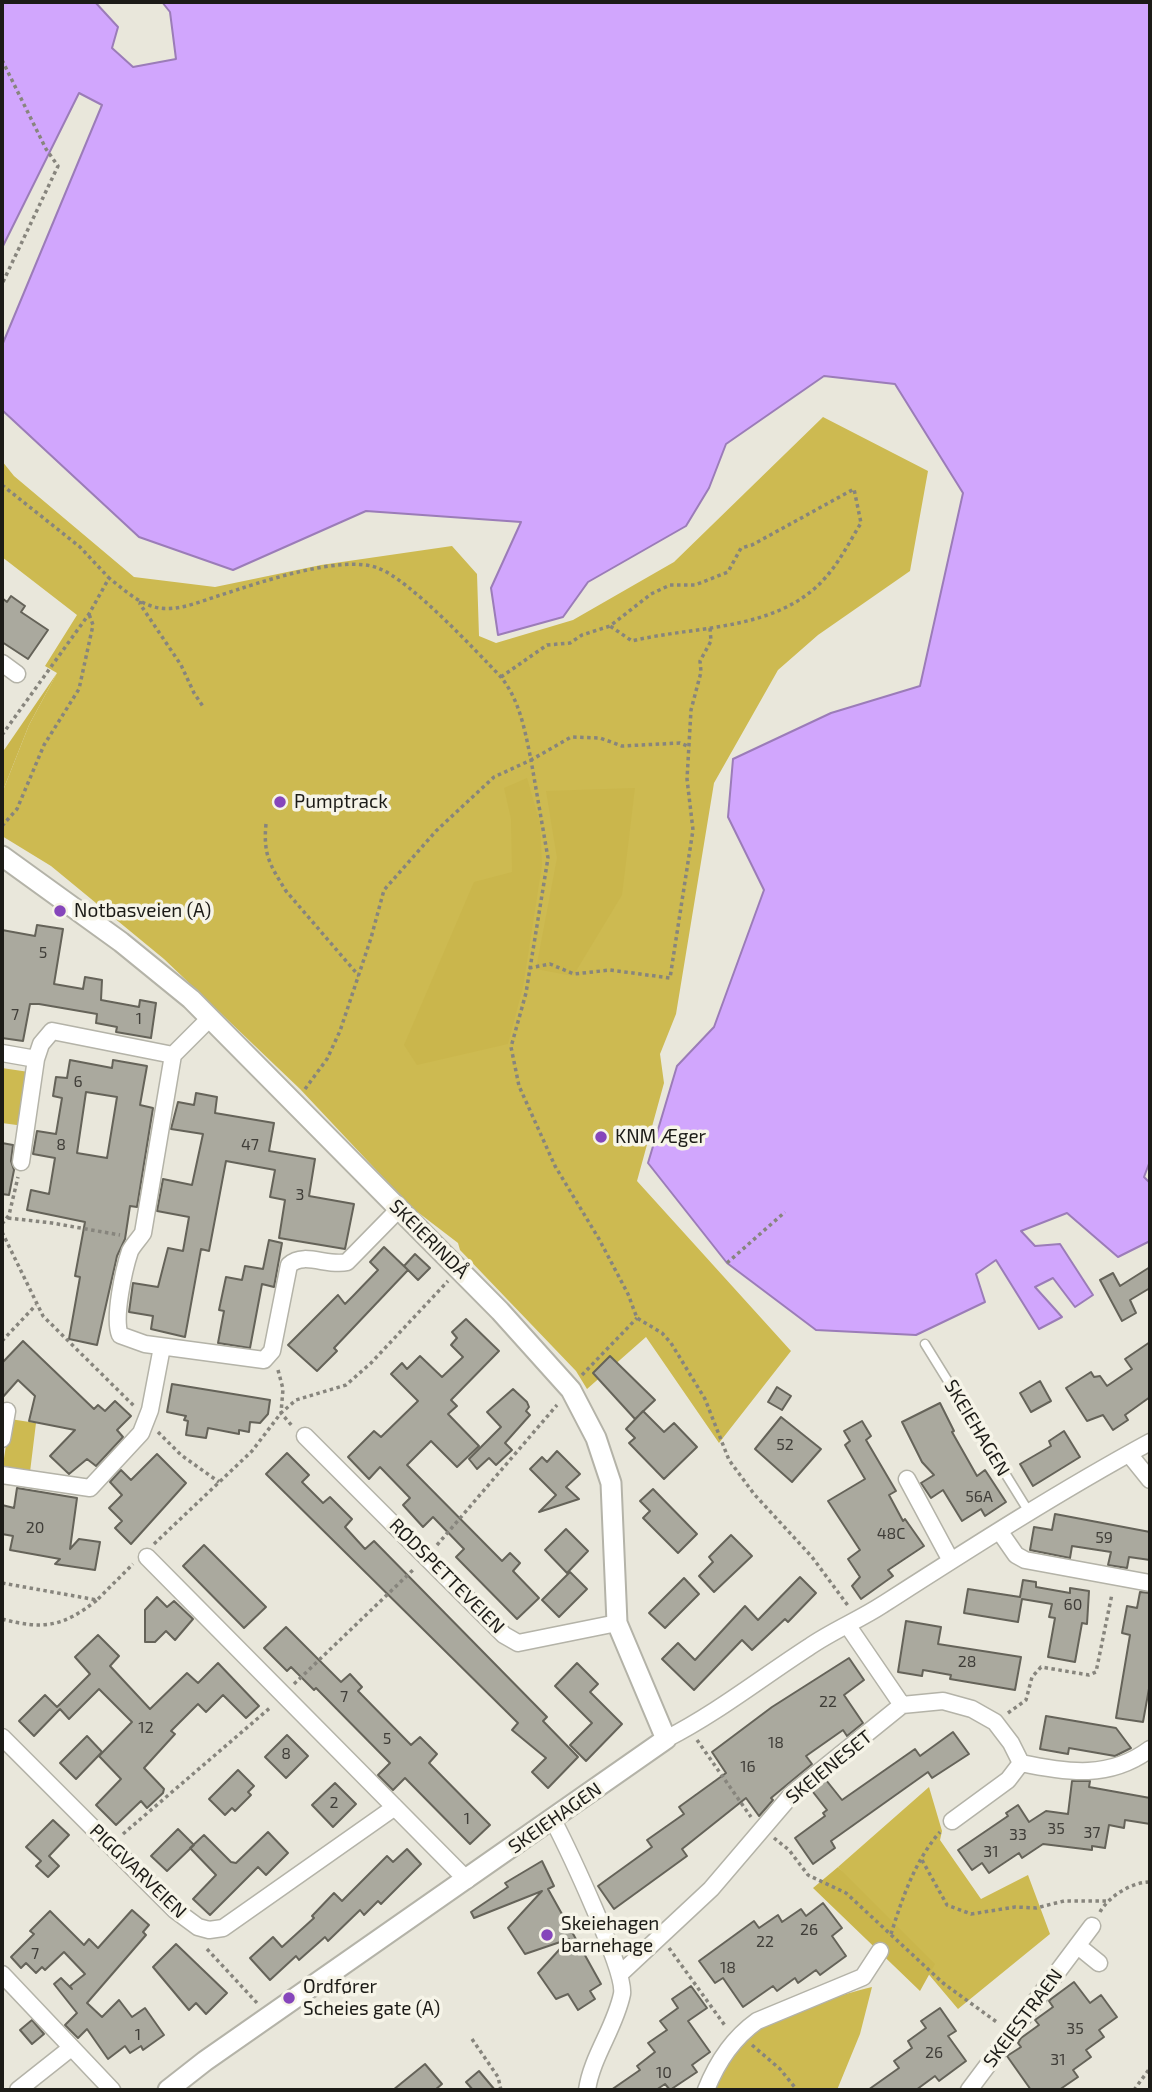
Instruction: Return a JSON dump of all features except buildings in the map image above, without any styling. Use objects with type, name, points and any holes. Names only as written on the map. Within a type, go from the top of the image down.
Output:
[{"type":"street","points":[[2,663],[16,674]]},
{"type":"street","name":"SKEIERINDÅ","points":[[2,856],[160,971],[458,1268],[571,1390],[596,1438],[611,1483],[617,1623],[666,1739]]},
{"type":"street","points":[[210,1018],[173,1055],[143,1233],[131,1250],[117,1320],[118,1329],[125,1339],[258,1362],[267,1358],[274,1344],[289,1265],[302,1258],[340,1264],[347,1262],[399,1209]]},
{"type":"street","points":[[21,1163],[36,1059],[41,1044],[52,1031],[173,1055]]},
{"type":"street","points":[[2,1053],[36,1059]]},
{"type":"street","points":[[2,1475],[68,1487],[90,1488],[134,1443],[147,1419],[162,1347]]},
{"type":"street","points":[[2,1439],[6,1411]]},
{"type":"street","name":"RØDSPETTEVEIEN","points":[[305,1436],[504,1635],[518,1643],[617,1623]]},
{"type":"street","name":"SKEIEHAGEN","points":[[168,2090],[666,1739],[689,1728],[808,1647],[853,1623],[950,1559],[1150,1442]]},
{"type":"street","points":[[1129,1454],[1150,1480]]},
{"type":"street","points":[[907,1479],[950,1559]]},
{"type":"street","points":[[1000,1532],[1016,1555],[1024,1560],[1150,1583]]},
{"type":"street","points":[[145,1554],[467,1880]]},
{"type":"street","points":[[853,1623],[902,1705],[954,1703],[995,1722],[1021,1763],[1058,1771],[1093,1772],[1121,1767],[1150,1749]]},
{"type":"street","name":"SKEIENESET","points":[[620,1974],[711,1889],[761,1830],[815,1773],[902,1705]]},
{"type":"street","name":"PIGGVARVEIEN","points":[[2,1737],[175,1910],[198,1927],[216,1930],[395,1807]]},
{"type":"street","points":[[953,1821],[1008,1780],[1021,1763]]},
{"type":"street","points":[[553,1819],[620,1974],[623,1991],[593,2067],[587,2090]]},
{"type":"street","name":"SKEIESTRAEN","points":[[969,2090],[1092,1926]]},
{"type":"street","points":[[1078,1946],[1099,1963]]},
{"type":"street","points":[[706,2090],[715,2069],[737,2037],[757,2021],[863,1977],[880,1951]]},
{"type":"street","points":[[2,1974],[112,2090]]},
{"type":"street","points":[[19,2090],[71,2048]]},
{"type":"lane","name":"SKEIEHAGEN","points":[[925,1344],[1028,1512]]},
{"type":"path","points":[[2,60],[46,149],[58,166],[2,284]]},
{"type":"path","points":[[2,485],[80,547],[109,578],[141,601],[158,608],[182,607],[309,569],[374,566],[407,586],[510,688],[519,710],[548,858],[529,968],[511,1047],[519,1086],[555,1166],[606,1250],[637,1318],[662,1333],[671,1343],[705,1399],[729,1460],[754,1494],[812,1557],[853,1623]]},
{"type":"path","points":[[501,677],[547,645],[570,643],[582,635],[611,626],[651,594],[670,585],[695,585],[728,572],[741,548],[752,545],[854,489],[861,523],[825,578],[803,598],[768,616],[632,641],[611,626]]},
{"type":"path","points":[[2,735],[89,614],[109,578]]},
{"type":"path","points":[[141,601],[140,604],[181,665],[204,708]]},
{"type":"path","points":[[2,826],[17,809],[44,745],[79,689],[93,625],[89,614]]},
{"type":"path","points":[[529,968],[550,964],[574,974],[610,970],[670,978],[693,830],[687,779],[691,710],[701,672],[700,661],[712,641],[710,628]]},
{"type":"path","points":[[294,1104],[327,1059],[340,1031],[384,890],[436,831],[494,777],[571,737],[600,738],[622,746],[680,743],[690,747]]},
{"type":"path","points":[[266,824],[264,847],[281,884],[359,976]]},
{"type":"path","points":[[2,1224],[8,1219],[21,1163]]},
{"type":"path","points":[[727,1262],[786,1212]]},
{"type":"path","points":[[8,1219],[52,1223],[124,1236]]},
{"type":"path","points":[[2,1232],[36,1305],[66,1341],[181,1455],[219,1482]]},
{"type":"path","points":[[2,1619],[44,1626],[70,1619],[97,1600],[253,1451],[281,1413],[296,1400],[346,1385],[371,1363],[458,1268]]},
{"type":"path","points":[[2,1341],[36,1305]]},
{"type":"path","points":[[111,1845],[246,1731],[427,1556],[590,1365],[637,1318]]},
{"type":"path","points":[[267,1358],[281,1378],[281,1413],[305,1436]]},
{"type":"path","points":[[995,1722],[1026,1700],[1032,1676],[1041,1667],[1089,1675],[1096,1672],[1115,1578]]},
{"type":"path","points":[[2,1583],[97,1600]]},
{"type":"path","points":[[689,1728],[761,1830],[789,1850],[808,1875],[846,1893],[943,1983],[1012,2032]]},
{"type":"path","points":[[880,1951],[891,1935],[907,1887],[927,1847]]},
{"type":"path","points":[[922,1860],[947,1905],[971,1914],[1015,1907],[1035,1909],[1064,1901],[1107,1901],[1150,1882]]},
{"type":"path","points":[[1092,1926],[1107,1901]]},
{"type":"path","points":[[660,1938],[719,2019],[737,2037],[765,2054],[797,2090]]},
{"type":"path","points":[[207,1949],[269,2017]]},
{"type":"path","points":[[472,2039],[498,2077],[501,2090]]},
{"type":"path","points":[[1134,2090],[1150,2068]]},
{"type":"shaded area","points":[[2,2],[95,2],[118,27],[112,48],[133,67],[176,59],[170,12],[162,2],[1150,2],[1150,1161],[1144,1177],[1150,1183],[1150,1241],[1118,1257],[1067,1213],[1021,1231],[1035,1246],[1060,1244],[1093,1295],[1075,1307],[1053,1278],[1035,1287],[1062,1317],[1039,1329],[996,1260],[976,1274],[985,1302],[916,1335],[816,1330],[727,1263],[648,1163],[677,1066],[714,1027],[764,890],[728,817],[733,759],[831,713],[920,686],[963,493],[895,384],[824,376],[726,444],[709,488],[686,526],[588,582],[563,617],[498,635],[491,588],[521,522],[366,511],[233,570],[139,537],[2,410],[3,343],[102,105],[79,93],[2,248]]},
{"type":"shaded area","points":[[823,417],[928,471],[910,571],[818,635],[778,670],[714,783],[676,1014],[660,1054],[664,1083],[637,1181],[791,1351],[719,1443],[646,1337],[587,1389],[576,1371],[460,1250],[458,1243],[411,1207],[300,1089],[164,959],[51,866],[2,836],[2,793],[29,725],[57,673],[45,666],[77,615],[2,557],[2,461],[14,476],[134,577],[215,587],[321,565],[452,546],[477,574],[479,636],[496,643],[573,620],[674,562]]},
{"type":"shaded area","points":[[57,673],[29,725],[2,793],[2,753]]},
{"type":"shaded area","points":[[527,778],[540,823],[542,865],[523,987],[508,1044],[417,1065],[404,1045],[474,882],[512,872],[511,819],[504,788]]},
{"type":"shaded area","points":[[635,788],[622,895],[573,976],[536,969],[557,858],[546,791]]},
{"type":"shaded area","points":[[2,1068],[29,1072],[24,1126],[2,1123]]},
{"type":"shaded area","points":[[10,1419],[36,1423],[30,1472],[11,1471],[3,1465]]},
{"type":"shaded area","points":[[929,1787],[942,1831],[940,1840],[981,1899],[1028,1875],[1050,1934],[958,2009],[838,1867]]},
{"type":"shaded area","points":[[838,1867],[935,1964],[920,1991],[813,1888]]},
{"type":"shaded area","points":[[872,1987],[860,2034],[837,2090],[715,2090],[734,2056],[759,2028],[798,2009]]},
{"type":"place","name":"Pumptrack","points":[[280,802]]},
{"type":"place","name":"Notbasveien (A)","points":[[60,911]]},
{"type":"place","name":"KNM Æger","points":[[601,1137]]},
{"type":"place","name":"Skeiehagen barnehage","points":[[547,1935]]},
{"type":"place","name":"Ordfører Scheies gate (A)","points":[[289,1998]]}]
